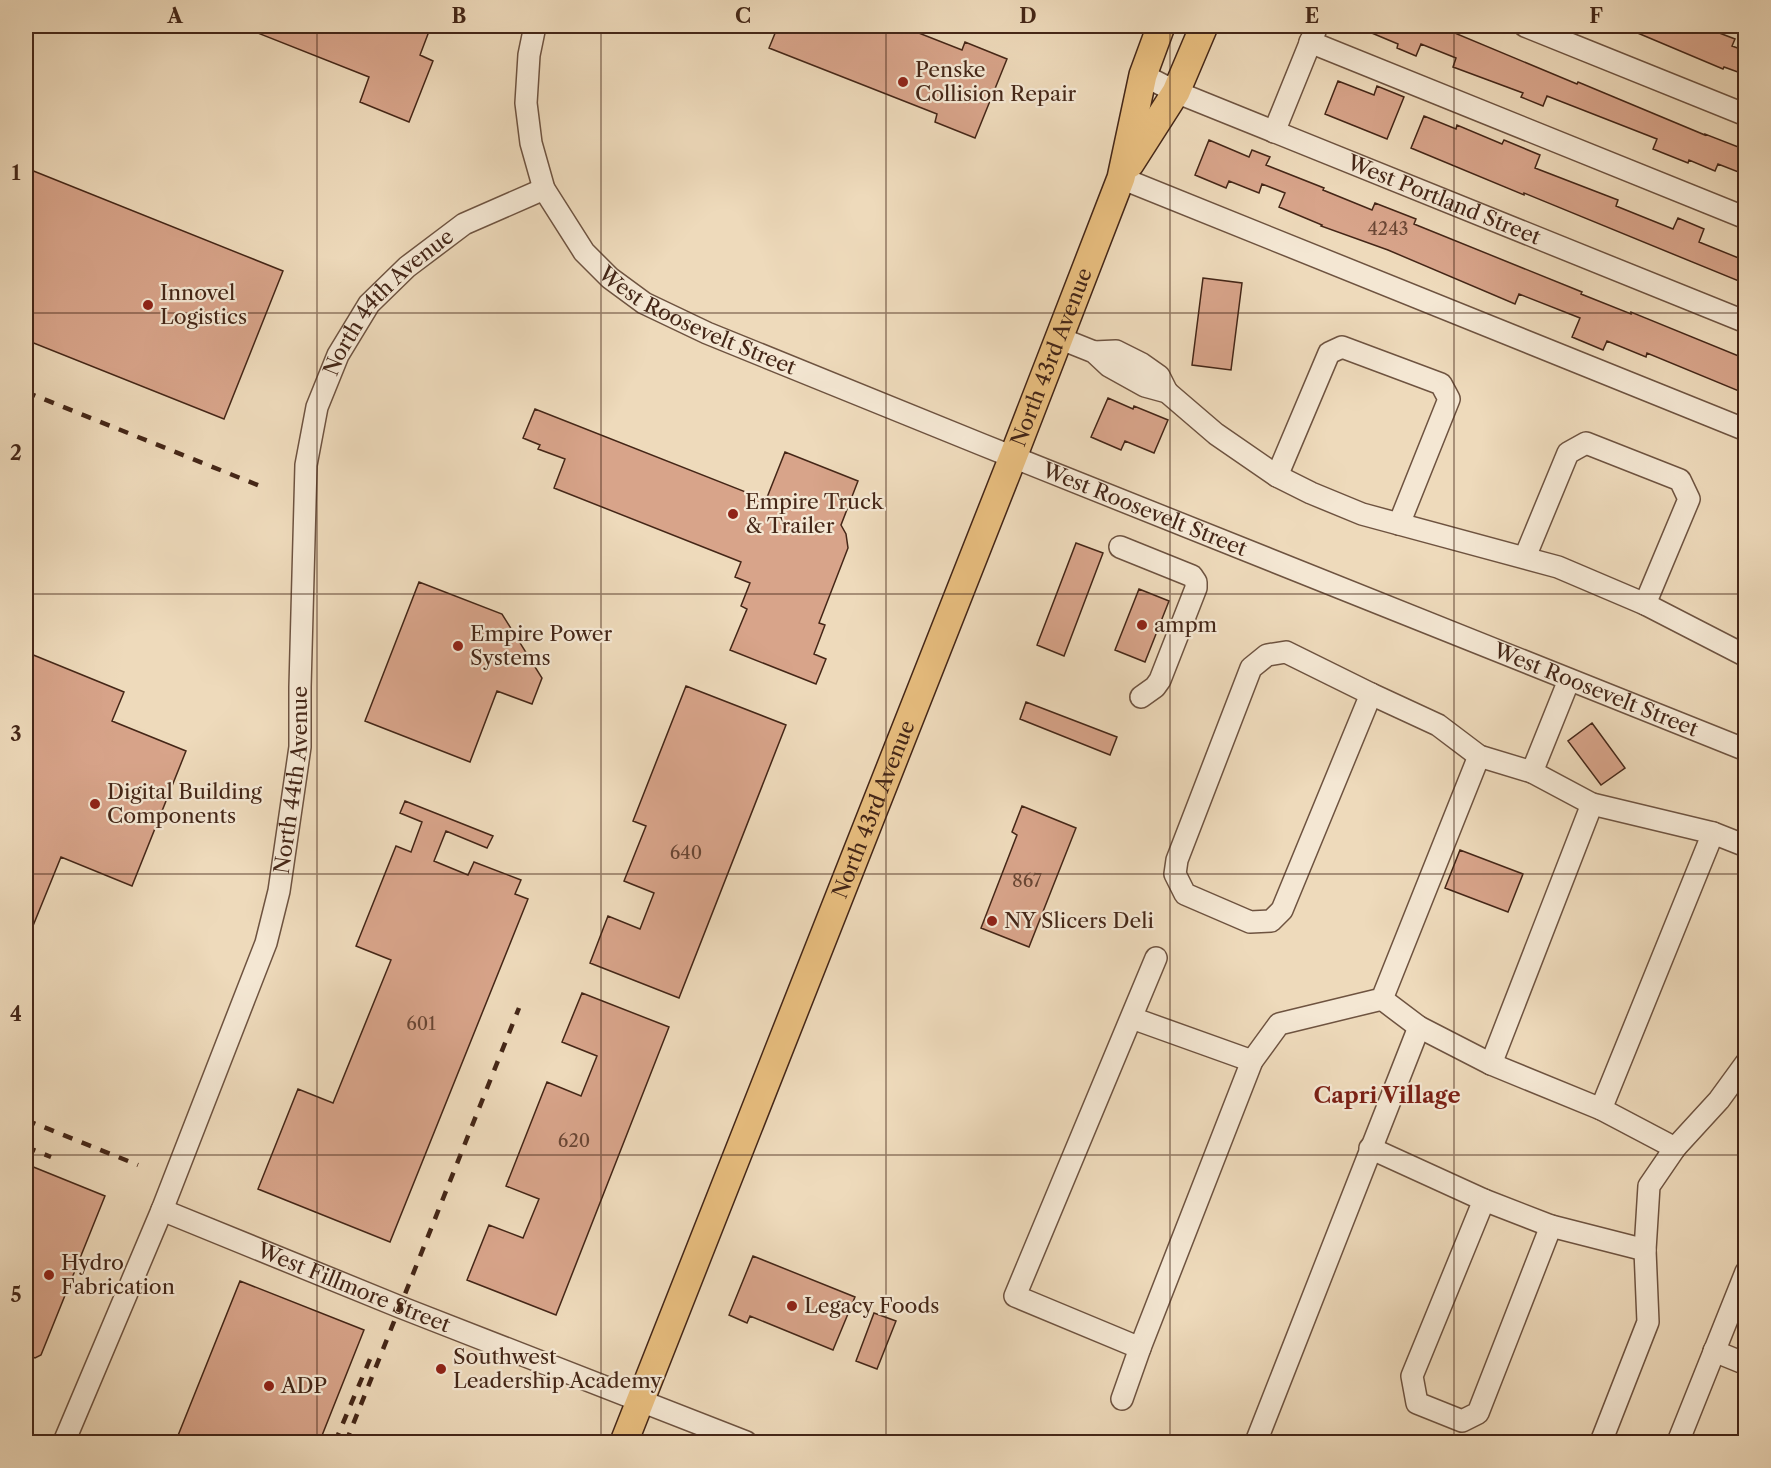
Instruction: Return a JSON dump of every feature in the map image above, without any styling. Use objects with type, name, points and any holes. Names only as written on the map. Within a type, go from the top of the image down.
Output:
[{"type":"main road","name":"North 43rd Avenue","points":[[624,1443],[1121,178],[1143,75],[1161,26]]},
{"type":"main road","name":"North 43rd Avenue","points":[[1121,178],[1176,92],[1204,26]]},
{"type":"street","name":"West Roosevelt Street","points":[[535,26],[529,55],[526,103],[531,143],[544,189],[584,252],[610,278],[644,303],[707,333],[1746,750]]},
{"type":"street","points":[[1525,26],[1746,115]]},
{"type":"street","points":[[1274,132],[1313,34],[1746,218]]},
{"type":"street","name":"West Portland Street","points":[[1143,75],[1176,92],[1746,322]]},
{"type":"street","points":[[1121,178],[1746,430]]},
{"type":"street","name":"North 44th Avenue","points":[[64,1443],[162,1210],[266,943],[279,891],[300,747],[306,465],[317,407],[338,356],[369,304],[384,289],[407,267],[464,224],[544,189]]},
{"type":"street","points":[[1059,338],[1094,352],[1116,351],[1142,364],[1159,376],[1167,392],[1216,434],[1277,476],[1311,493],[1362,514],[1558,567],[1645,604],[1674,621],[1746,656]]},
{"type":"street","points":[[1277,476],[1329,353],[1342,346],[1441,384],[1449,399],[1399,524]]},
{"type":"street","points":[[1525,557],[1568,453],[1586,443],[1680,480],[1689,499],[1645,604]]},
{"type":"street","points":[[1120,547],[1192,576],[1197,588],[1160,680],[1155,687],[1141,697]]},
{"type":"street","points":[[1371,694],[1282,910],[1271,921],[1250,922],[1185,894],[1175,874],[1177,860],[1251,668],[1267,655],[1286,652],[1438,725],[1479,756],[1532,772],[1592,804],[1713,834],[1746,846]]},
{"type":"street","points":[[1532,772],[1569,680]]},
{"type":"street","points":[[1382,999],[1479,756]]},
{"type":"street","points":[[1491,1064],[1592,804]]},
{"type":"street","points":[[1601,1109],[1713,834]]},
{"type":"street","points":[[1140,1348],[1015,1296],[1156,958]]},
{"type":"street","points":[[1382,999],[1419,1027],[1491,1064],[1601,1109],[1675,1148]]},
{"type":"street","points":[[1122,1399],[1252,1061],[1279,1024],[1382,999]]},
{"type":"street","points":[[1132,1018],[1252,1061]]},
{"type":"street","points":[[1256,1443],[1419,1027]]},
{"type":"street","points":[[1601,1443],[1648,1322],[1645,1250],[1649,1186],[1675,1148],[1719,1101],[1746,1063]]},
{"type":"street","points":[[1370,1148],[1484,1200],[1551,1226],[1645,1250]]},
{"type":"street","points":[[1484,1200],[1412,1376],[1417,1403],[1462,1421],[1478,1413],[1551,1226]]},
{"type":"street","name":"West Fillmore Street","points":[[162,1210],[746,1443]]},
{"type":"street","points":[[1678,1443],[1746,1272]]},
{"type":"street","points":[[1714,1351],[1746,1364]]},
{"type":"building","points":[[240,26],[431,26],[420,55],[433,61],[409,122],[360,102],[369,77]]},
{"type":"building","name":"Penske Collision Repair","points":[[778,26],[901,26],[962,50],[965,42],[1007,59],[975,138],[935,122],[937,114],[769,48]]},
{"type":"building","points":[[1355,26],[1438,26],[1577,84],[1578,82],[1746,150],[1746,175],[1718,164],[1715,171],[1689,160],[1688,163],[1653,149],[1657,139],[1547,96],[1543,106],[1521,97],[1523,93],[1453,67],[1456,58],[1421,44],[1416,56],[1397,48],[1398,44]]},
{"type":"building","points":[[1621,26],[1679,26],[1697,33],[1701,26],[1735,39],[1732,46],[1746,51],[1746,75],[1724,67],[1723,69]]},
{"type":"building","points":[[1338,81],[1374,95],[1377,86],[1404,97],[1387,139],[1325,114]]},
{"type":"building","points":[[1424,116],[1456,129],[1457,125],[1502,144],[1504,140],[1540,155],[1535,168],[1618,200],[1616,206],[1673,229],[1678,218],[1704,229],[1699,242],[1746,261],[1746,284],[1411,148]]},
{"type":"building","points":[[1209,140],[1249,157],[1252,150],[1270,157],[1266,165],[1324,188],[1323,190],[1372,210],[1375,203],[1416,219],[1414,224],[1582,292],[1581,294],[1746,359],[1746,394],[1647,353],[1646,357],[1607,341],[1603,350],[1572,337],[1580,318],[1519,294],[1515,304],[1388,250],[1321,226],[1279,207],[1285,193],[1262,184],[1259,193],[1229,181],[1226,188],[1195,175]]},
{"type":"building","name":"Innovel Logistics","points":[[26,168],[283,271],[224,419],[26,340]]},
{"type":"building","points":[[1203,278],[1242,283],[1231,370],[1192,365]]},
{"type":"building","points":[[1108,398],[1168,420],[1154,453],[1125,441],[1121,450],[1091,437]]},
{"type":"building","name":"Empire Truck & Trailer","points":[[535,409],[766,500],[785,452],[858,481],[841,525],[846,534],[848,548],[819,623],[825,625],[814,654],[826,659],[816,684],[730,650],[747,609],[741,606],[750,583],[735,577],[741,562],[554,488],[565,459],[538,449],[540,445],[523,438]]},
{"type":"building","points":[[1076,543],[1103,553],[1064,656],[1037,645]]},
{"type":"building","name":"Empire Power Systems","points":[[419,582],[502,614],[542,678],[532,704],[497,691],[470,762],[365,721]]},
{"type":"building","name":"ampm","points":[[1139,589],[1169,601],[1145,662],[1115,650]]},
{"type":"building","name":"Digital Building Components","points":[[26,652],[124,692],[112,721],[186,751],[132,886],[61,857],[26,943]]},
{"type":"building","points":[[686,686],[786,725],[679,998],[590,963],[608,916],[640,929],[654,893],[624,881],[646,826],[633,821]]},
{"type":"building","points":[[1026,702],[1117,737],[1110,755],[1020,719]]},
{"type":"building","points":[[1592,723],[1625,768],[1601,785],[1568,741]]},
{"type":"building","points":[[405,801],[493,836],[487,848],[446,831],[434,861],[468,875],[474,862],[521,880],[515,894],[528,899],[390,1242],[258,1189],[298,1089],[333,1103],[391,960],[356,946],[396,846],[411,852],[422,822],[400,813]]},
{"type":"building","points":[[1022,806],[1076,828],[1029,947],[981,928],[1017,835],[1012,832]]},
{"type":"building","points":[[1460,850],[1523,874],[1508,912],[1445,888]]},
{"type":"building","points":[[582,993],[669,1027],[556,1315],[467,1280],[489,1225],[523,1238],[539,1199],[506,1186],[547,1082],[581,1096],[597,1056],[562,1042]]},
{"type":"building","name":"Hydro Fabrication","points":[[26,1164],[105,1196],[41,1355],[35,1358],[26,1354]]},
{"type":"building","name":"Legacy Foods","points":[[753,1256],[855,1297],[833,1350],[750,1316],[747,1323],[729,1315]]},
{"type":"building","name":"ADP","points":[[240,1281],[364,1330],[319,1443],[175,1443]]},
{"type":"building","points":[[874,1313],[896,1321],[877,1369],[856,1361]]},
{"type":"railway","points":[[26,392],[260,486]]},
{"type":"railway","points":[[346,1442],[519,1008]]},
{"type":"railway","points":[[26,1120],[138,1165]]},
{"type":"railway","points":[[26,1147],[51,1157]]},
{"type":"railway","points":[[335,1442],[370,1359]]},
{"type":"place","name":"Penske Collision Repair","points":[[903,82]]},
{"type":"place","name":"Innovel Logistics","points":[[148,305]]},
{"type":"place","name":"Empire Truck & Trailer","points":[[733,514]]},
{"type":"place","name":"ampm","points":[[1142,625]]},
{"type":"place","name":"Empire Power Systems","points":[[458,646]]},
{"type":"place","name":"Digital Building Components","points":[[95,804]]},
{"type":"place","name":"NY Slicers Deli","points":[[992,921]]},
{"type":"place","name":"Hydro Fabrication","points":[[49,1275]]},
{"type":"place","name":"Legacy Foods","points":[[792,1306]]},
{"type":"place","name":"Southwest Leadership Academy","points":[[441,1369]]},
{"type":"place","name":"ADP","points":[[269,1386]]},
{"type":"district","name":"Capri Village","points":[[1387,1095]]}]
